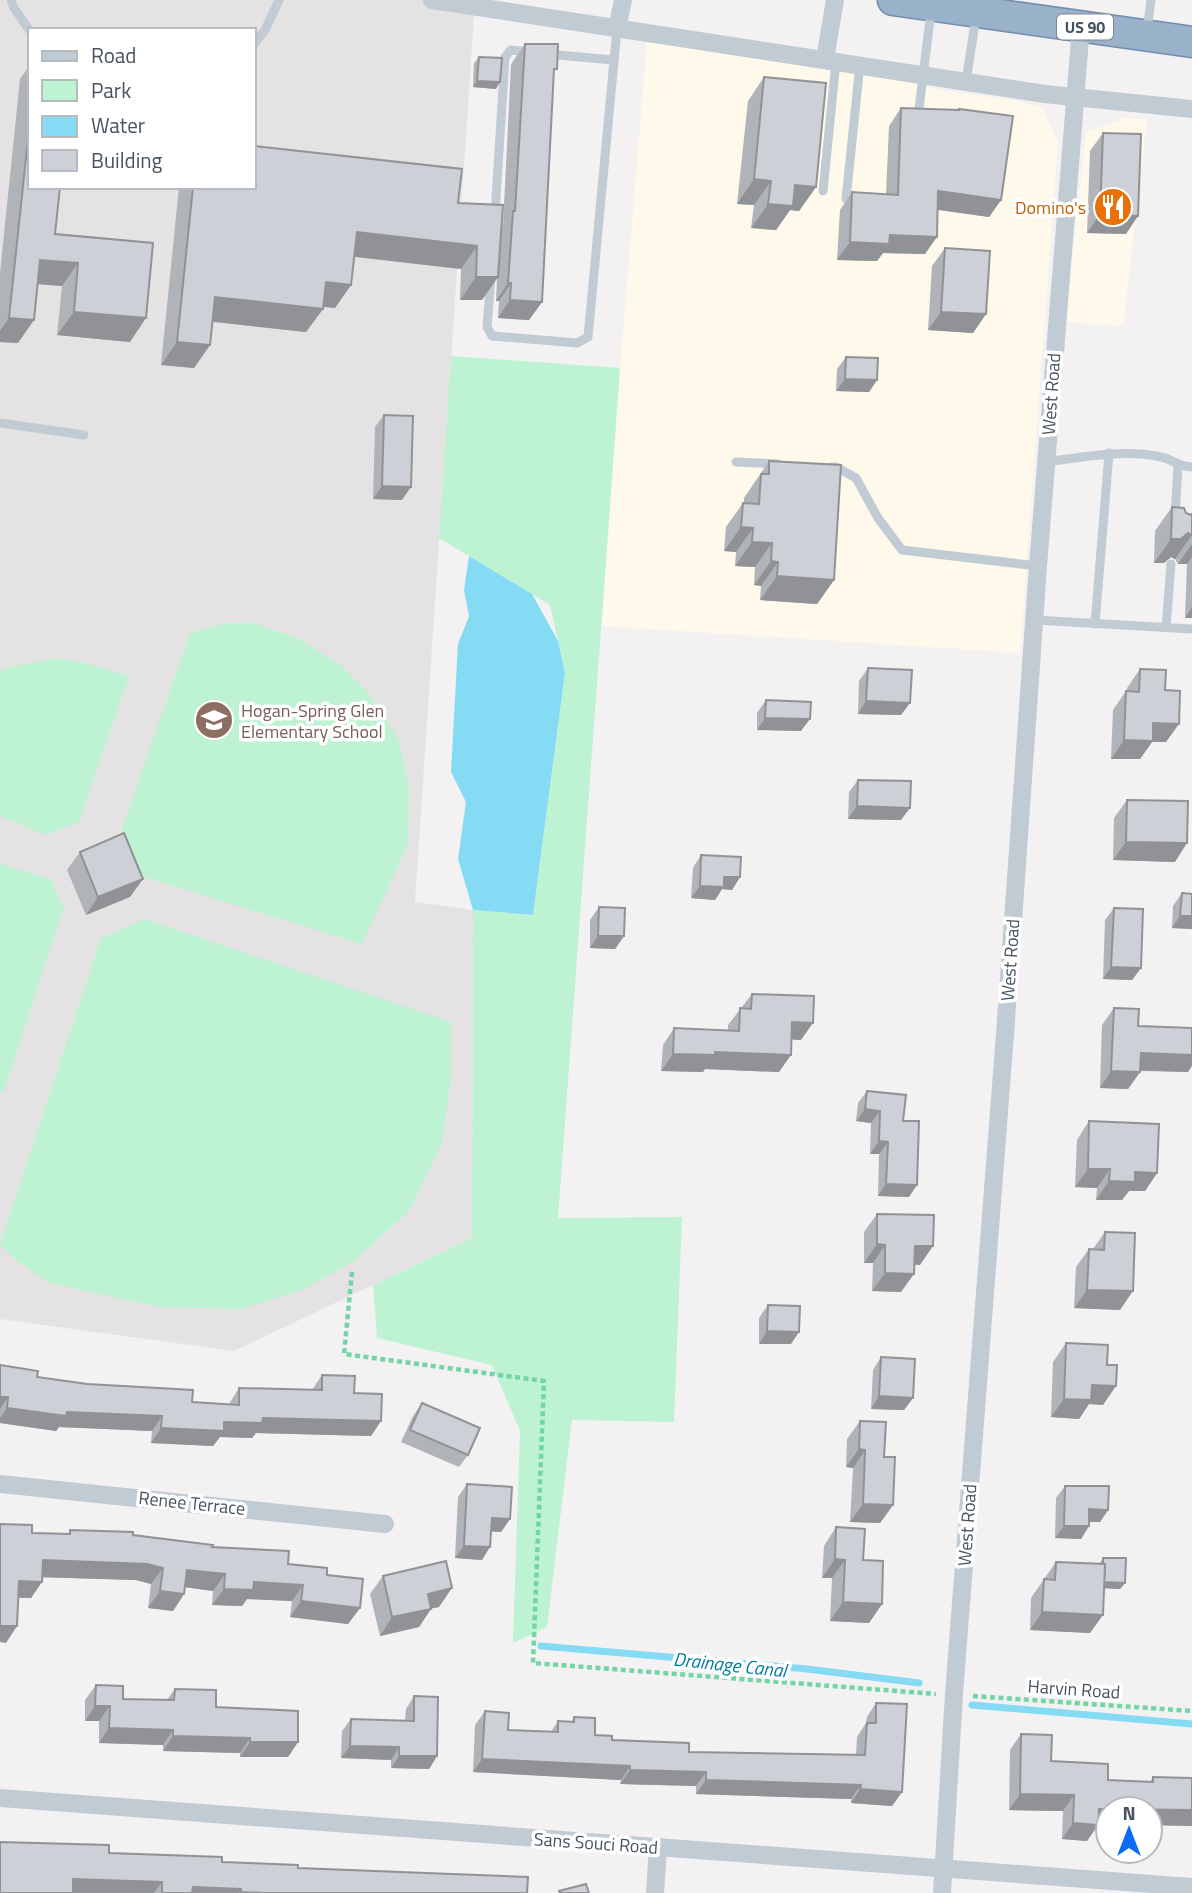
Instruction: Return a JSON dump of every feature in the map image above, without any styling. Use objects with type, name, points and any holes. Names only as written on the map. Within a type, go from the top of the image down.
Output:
[{"type":"highway","name":"US 90","points":[[893,0],[932,5],[978,6],[1080,26],[1192,42]]},
{"type":"street","points":[[432,0],[1073,98],[1192,109]]},
{"type":"street","points":[[617,29],[623,0]]},
{"type":"street","points":[[831,60],[835,0]]},
{"type":"street","name":"West Road","points":[[942,1893],[954,1694],[1080,26]]},
{"type":"street","name":"Renee Terrace","points":[[0,1484],[385,1524]]},
{"type":"street","name":"Sans Souci Road","points":[[0,1798],[1192,1887]]},
{"type":"street","points":[[655,1893],[658,1848]]},
{"type":"lane","points":[[11,0],[28,29]]},
{"type":"lane","points":[[256,41],[265,30],[279,0]]},
{"type":"lane","points":[[1147,36],[1151,0]]},
{"type":"lane","points":[[918,117],[932,5]]},
{"type":"lane","points":[[966,81],[978,6]]},
{"type":"lane","points":[[491,273],[487,327],[492,336],[577,343],[588,337],[617,29]]},
{"type":"lane","points":[[495,219],[505,57],[511,50],[613,60]]},
{"type":"lane","points":[[823,191],[831,60]]},
{"type":"lane","points":[[846,199],[860,64]]},
{"type":"lane","points":[[0,423],[84,435]]},
{"type":"lane","points":[[1046,462],[1109,453],[1164,457],[1178,466],[1192,467]]},
{"type":"lane","points":[[1095,624],[1109,453]]},
{"type":"lane","points":[[736,462],[786,465]]},
{"type":"lane","points":[[1174,532],[1178,466]]},
{"type":"lane","points":[[824,467],[836,467],[856,478],[878,518],[902,550],[1038,566]]},
{"type":"lane","points":[[1167,627],[1171,564]]},
{"type":"lane","points":[[1035,620],[1192,629]]},
{"type":"path","name":"Harvin Road","points":[[352,1272],[344,1354],[544,1381],[533,1663],[1192,1711]]},
{"type":"shaded area","name":"Hogan-Spring Glen Elementary School","points":[[0,0],[475,0],[415,902],[473,910],[472,1238],[234,1351],[0,1319]]},
{"type":"shaded area","points":[[647,40],[1042,107],[1058,142],[1020,653],[602,626]]},
{"type":"shaded area","points":[[1126,118],[1147,119],[1123,326],[1065,322],[1086,132]]},
{"type":"green space","points":[[451,356],[620,368],[558,1218],[682,1217],[674,1422],[572,1420],[547,1627],[513,1643],[520,1431],[492,1365],[377,1338],[373,1285],[472,1238],[473,910],[533,915],[565,673],[550,605],[439,538]]},
{"type":"green space","points":[[226,623],[253,623],[297,638],[339,664],[368,693],[398,738],[409,788],[408,844],[362,944],[141,876],[121,832],[190,633]]},
{"type":"green space","points":[[59,658],[129,676],[79,822],[46,835],[0,816],[0,671],[8,667]]},
{"type":"green space","points":[[0,864],[51,879],[64,908],[4,1091],[0,1092]]},
{"type":"green space","points":[[145,919],[451,1022],[451,1078],[442,1143],[410,1210],[353,1262],[302,1290],[241,1309],[160,1307],[49,1283],[12,1257],[0,1244],[101,938]]},
{"type":"water","points":[[469,556],[532,594],[558,641],[565,673],[533,915],[473,910],[458,859],[466,802],[451,772],[458,644],[469,616],[464,590]]},
{"type":"building","points":[[525,44],[558,44],[557,69],[554,69],[542,302],[510,300],[511,283],[508,283]]},
{"type":"building","points":[[479,57],[502,58],[500,82],[477,81]]},
{"type":"building","points":[[764,77],[826,83],[816,187],[795,185],[793,206],[768,204],[771,181],[754,179]]},
{"type":"building","points":[[901,108],[959,109],[1013,116],[1001,200],[938,191],[937,237],[890,235],[889,244],[850,242],[852,192],[898,195]]},
{"type":"building","points":[[1103,133],[1141,134],[1138,216],[1100,214]]},
{"type":"building","points":[[28,139],[28,189],[60,189],[55,234],[153,243],[146,318],[74,312],[78,263],[40,260],[34,320],[9,318]]},
{"type":"building","points":[[256,146],[462,169],[458,203],[503,205],[498,277],[476,277],[477,246],[357,232],[351,285],[326,282],[323,309],[215,297],[210,345],[177,342],[193,189],[256,189]]},
{"type":"building","points":[[945,248],[990,251],[986,314],[941,312]]},
{"type":"building","points":[[846,357],[878,358],[877,380],[845,379]]},
{"type":"building","points":[[384,415],[413,416],[411,487],[382,486]]},
{"type":"building","points":[[769,461],[841,465],[834,580],[777,576],[778,562],[771,561],[772,543],[752,542],[753,528],[741,527],[743,503],[759,504],[761,474],[769,474]]},
{"type":"building","points":[[1172,507],[1184,508],[1186,513],[1192,514],[1192,535],[1188,533],[1181,539],[1171,539]]},
{"type":"building","points":[[868,668],[912,670],[910,703],[866,701]]},
{"type":"building","points":[[1140,669],[1166,670],[1165,690],[1180,691],[1179,724],[1153,723],[1153,741],[1124,740],[1126,691],[1139,692]]},
{"type":"building","points":[[766,700],[811,702],[810,719],[765,718]]},
{"type":"building","points":[[858,780],[911,781],[910,808],[857,806]]},
{"type":"building","points":[[1127,800],[1188,801],[1187,843],[1126,842]]},
{"type":"building","points":[[124,833],[143,879],[98,897],[80,852]]},
{"type":"building","points":[[701,855],[741,857],[740,877],[724,877],[724,887],[700,886]]},
{"type":"building","points":[[1182,893],[1192,894],[1192,916],[1180,916]]},
{"type":"building","points":[[599,907],[625,908],[624,936],[598,936]]},
{"type":"building","points":[[1114,908],[1143,909],[1141,968],[1111,967]]},
{"type":"building","points":[[752,994],[814,996],[813,1023],[792,1022],[791,1055],[715,1052],[715,1055],[673,1054],[674,1028],[739,1031],[740,1008],[751,1009]]},
{"type":"building","points":[[1114,1008],[1139,1009],[1138,1026],[1192,1028],[1192,1055],[1141,1053],[1140,1072],[1111,1071]]},
{"type":"building","points":[[867,1091],[906,1095],[903,1121],[919,1121],[917,1185],[886,1184],[888,1142],[879,1141],[880,1111],[865,1109]]},
{"type":"building","points":[[1089,1121],[1159,1124],[1157,1173],[1135,1172],[1135,1182],[1109,1181],[1110,1169],[1088,1169]]},
{"type":"building","points":[[877,1214],[934,1215],[933,1246],[915,1246],[914,1274],[885,1273],[885,1245],[877,1244]]},
{"type":"building","points":[[1105,1232],[1135,1233],[1133,1291],[1087,1290],[1089,1249],[1104,1250]]},
{"type":"building","points":[[768,1305],[800,1306],[799,1332],[767,1331]]},
{"type":"building","points":[[1066,1343],[1108,1345],[1107,1365],[1117,1365],[1116,1386],[1092,1385],[1091,1400],[1064,1399]]},
{"type":"building","points":[[881,1357],[915,1359],[913,1398],[879,1396]]},
{"type":"building","points":[[0,1365],[38,1371],[37,1377],[87,1384],[193,1390],[192,1402],[239,1405],[239,1388],[322,1390],[322,1375],[355,1376],[354,1393],[382,1394],[381,1421],[263,1418],[262,1423],[224,1422],[224,1431],[161,1428],[162,1416],[67,1412],[66,1416],[7,1408],[8,1397],[0,1397]]},
{"type":"building","points":[[422,1403],[480,1428],[468,1455],[410,1430]]},
{"type":"building","points":[[860,1421],[886,1422],[884,1457],[895,1457],[893,1505],[863,1504],[865,1450],[859,1449]]},
{"type":"building","points":[[467,1484],[512,1487],[510,1519],[492,1518],[490,1547],[464,1546]]},
{"type":"building","points":[[1065,1486],[1109,1486],[1108,1510],[1089,1509],[1089,1526],[1064,1526]]},
{"type":"building","points":[[0,1524],[32,1525],[32,1533],[70,1534],[70,1530],[133,1532],[133,1535],[213,1545],[212,1547],[289,1551],[288,1564],[327,1568],[327,1575],[363,1579],[360,1608],[301,1601],[303,1585],[254,1582],[253,1590],[224,1589],[225,1574],[187,1570],[184,1594],[160,1591],[163,1568],[147,1564],[43,1560],[42,1582],[19,1581],[17,1626],[0,1626]]},
{"type":"building","points":[[836,1527],[865,1529],[863,1560],[883,1561],[882,1604],[843,1602],[845,1560],[835,1559]]},
{"type":"building","points":[[1103,1558],[1126,1558],[1125,1583],[1104,1582]]},
{"type":"building","points":[[446,1561],[452,1588],[428,1594],[431,1609],[392,1617],[383,1576]]},
{"type":"building","points":[[1056,1562],[1105,1564],[1103,1615],[1042,1612],[1044,1579],[1055,1580]]},
{"type":"building","points":[[96,1685],[123,1686],[123,1699],[174,1700],[175,1689],[216,1690],[216,1707],[298,1711],[298,1742],[250,1742],[250,1738],[173,1736],[173,1730],[109,1728],[110,1706],[95,1706]]},
{"type":"building","points":[[414,1696],[438,1697],[437,1756],[399,1756],[399,1747],[350,1746],[351,1719],[414,1721]]},
{"type":"building","points":[[876,1703],[907,1704],[902,1792],[860,1789],[861,1785],[706,1780],[706,1772],[630,1770],[630,1766],[482,1759],[485,1711],[509,1713],[508,1730],[558,1732],[558,1721],[574,1722],[574,1717],[595,1718],[595,1735],[612,1736],[612,1740],[689,1743],[689,1752],[865,1755],[867,1723],[876,1723]]},
{"type":"building","points":[[1021,1734],[1052,1735],[1051,1761],[1108,1764],[1108,1780],[1153,1782],[1153,1777],[1192,1778],[1192,1810],[1164,1810],[1164,1795],[1094,1795],[1094,1825],[1073,1823],[1074,1795],[1020,1794]]},
{"type":"building","points":[[0,1842],[109,1845],[109,1853],[222,1857],[222,1862],[298,1865],[298,1868],[528,1877],[527,1893],[263,1893],[241,1892],[241,1889],[193,1887],[192,1893],[162,1893],[162,1882],[73,1879],[73,1893],[0,1893]]},
{"type":"building","points":[[586,1884],[589,1893],[559,1891]]},
{"type":"waterway","name":"Drainage Canal","points":[[541,1646],[807,1669],[919,1683]]},
{"type":"waterway","name":"Drainage Canal","points":[[972,1705],[1192,1724]]},
{"type":"place","name":"Domino's","points":[[1113,207]]},
{"type":"place","name":"Hogan-Spring Glen Elementary School","points":[[214,720]]}]
